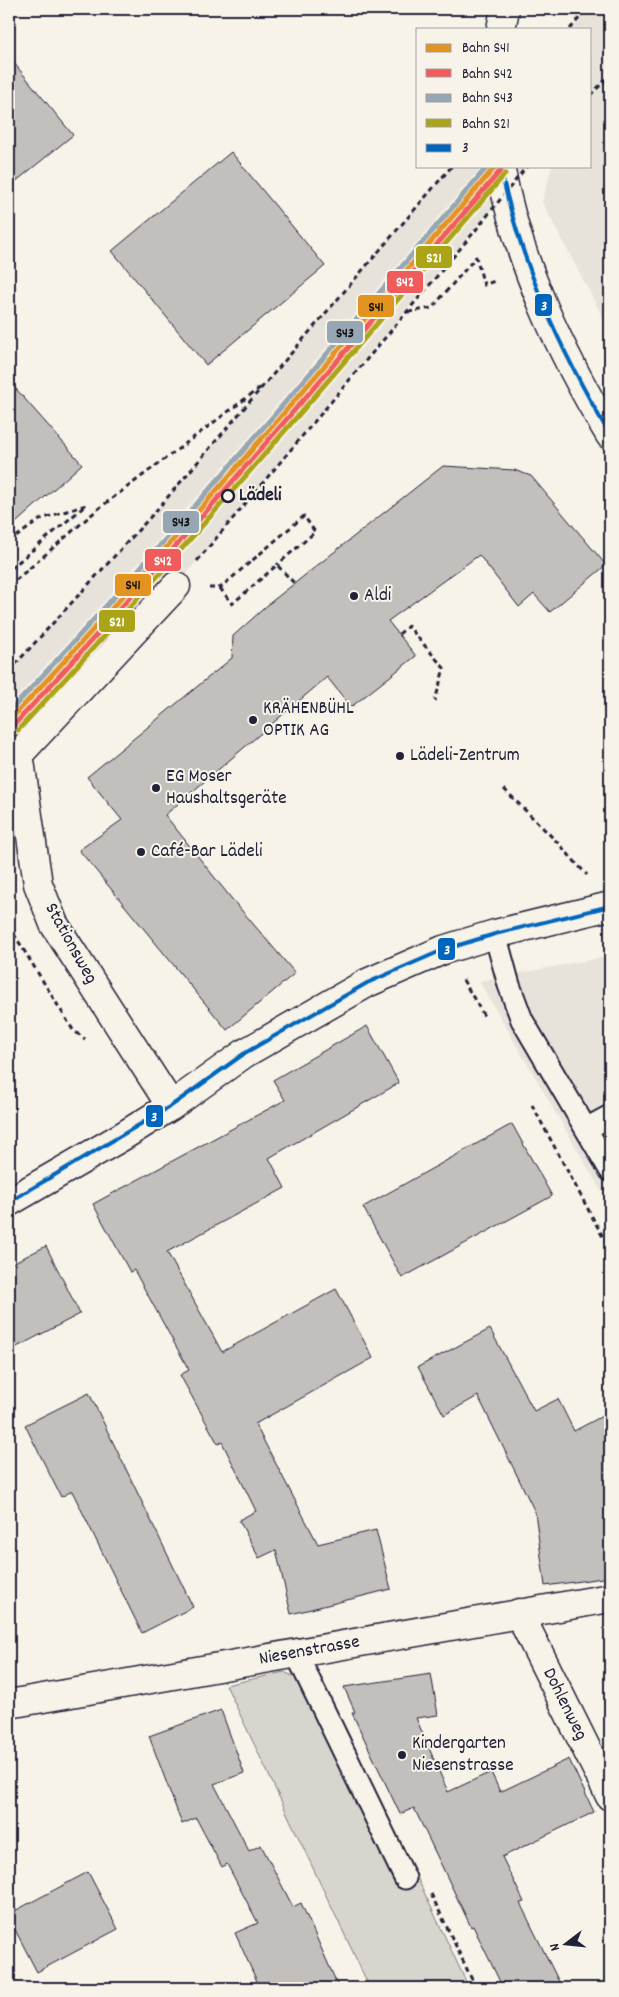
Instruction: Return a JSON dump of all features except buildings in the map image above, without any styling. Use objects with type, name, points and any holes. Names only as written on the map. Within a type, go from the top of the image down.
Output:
[{"type":"street","points":[[501,28],[505,9]]},
{"type":"street","points":[[501,168],[529,270],[546,315],[581,386],[610,436]]},
{"type":"street","name":"Stationsweg","points":[[171,1106],[54,924],[38,884],[19,754],[176,586]]},
{"type":"street","points":[[9,1202],[171,1106],[245,1053],[367,983],[443,950],[496,934],[610,906]]},
{"type":"street","name":"Niesenstrasse","points":[[9,1704],[610,1598]]},
{"type":"street","name":"Dohlenweg","points":[[520,1613],[610,1796]]},
{"type":"lane","points":[[496,934],[509,985],[522,1020],[610,1170]]},
{"type":"lane","points":[[586,1129],[610,1116]]},
{"type":"lane","points":[[296,1653],[402,1870]]},
{"type":"path","points":[[571,28],[587,9]]},
{"type":"path","points":[[592,93],[610,76]]},
{"type":"path","points":[[9,672],[154,513],[450,168]]},
{"type":"path","points":[[176,586],[525,168]]},
{"type":"path","points":[[406,312],[432,308],[476,257],[484,285]]},
{"type":"path","points":[[9,586],[98,509],[267,382]]},
{"type":"path","points":[[9,542],[41,520],[86,505],[9,570]]},
{"type":"path","points":[[304,516],[314,532],[277,564],[232,604],[220,588],[304,516]]},
{"type":"path","points":[[277,564],[295,584]]},
{"type":"path","points":[[399,634],[408,626],[444,668],[435,701]]},
{"type":"path","points":[[504,789],[559,844],[591,880]]},
{"type":"path","points":[[443,950],[486,1019]]},
{"type":"path","points":[[532,1104],[610,1250]]},
{"type":"path","points":[[402,1870],[419,1868],[476,1988]]},
{"type":"shaded area","points":[[587,9],[610,9],[610,331],[542,202],[551,168],[592,168],[592,28],[571,28]]},
{"type":"shaded area","points":[[450,168],[525,168],[176,586],[9,763],[9,671],[154,513]]},
{"type":"shaded area","points":[[610,956],[610,1206],[479,981]]},
{"type":"shaded area","points":[[284,1672],[295,1677],[301,1685],[396,1884],[416,1875],[469,1988],[370,1988],[226,1685]]},
{"type":"rail line","name":"S43","points":[[9,712],[191,510],[486,168]]},
{"type":"rail line","name":"S41","points":[[9,721],[194,516],[494,168]]},
{"type":"rail line","name":"S42","points":[[14,725],[199,520],[501,170]]},
{"type":"rail line","name":"S21","points":[[18,730],[204,524],[505,174]]},
{"type":"transit line","name":"3","points":[[500,168],[519,238],[544,305],[574,370],[610,435]]},
{"type":"transit line","name":"3","points":[[9,1202],[171,1106],[245,1053],[367,983],[443,950],[495,934],[610,906]]},
{"type":"place","name":"Lädeli","points":[[228,496]]},
{"type":"place","name":"Aldi","points":[[354,596]]},
{"type":"place","name":"KRÄHENBÜHL OPTIK AG","points":[[253,720]]},
{"type":"place","name":"Lädeli-Zentrum","points":[[400,756]]},
{"type":"place","name":"EG Moser Haushaltsgeräte","points":[[156,788]]},
{"type":"place","name":"Café-Bar Lädeli","points":[[141,852]]},
{"type":"place","name":"Kindergarten Niesenstrasse","points":[[402,1755]]}]
